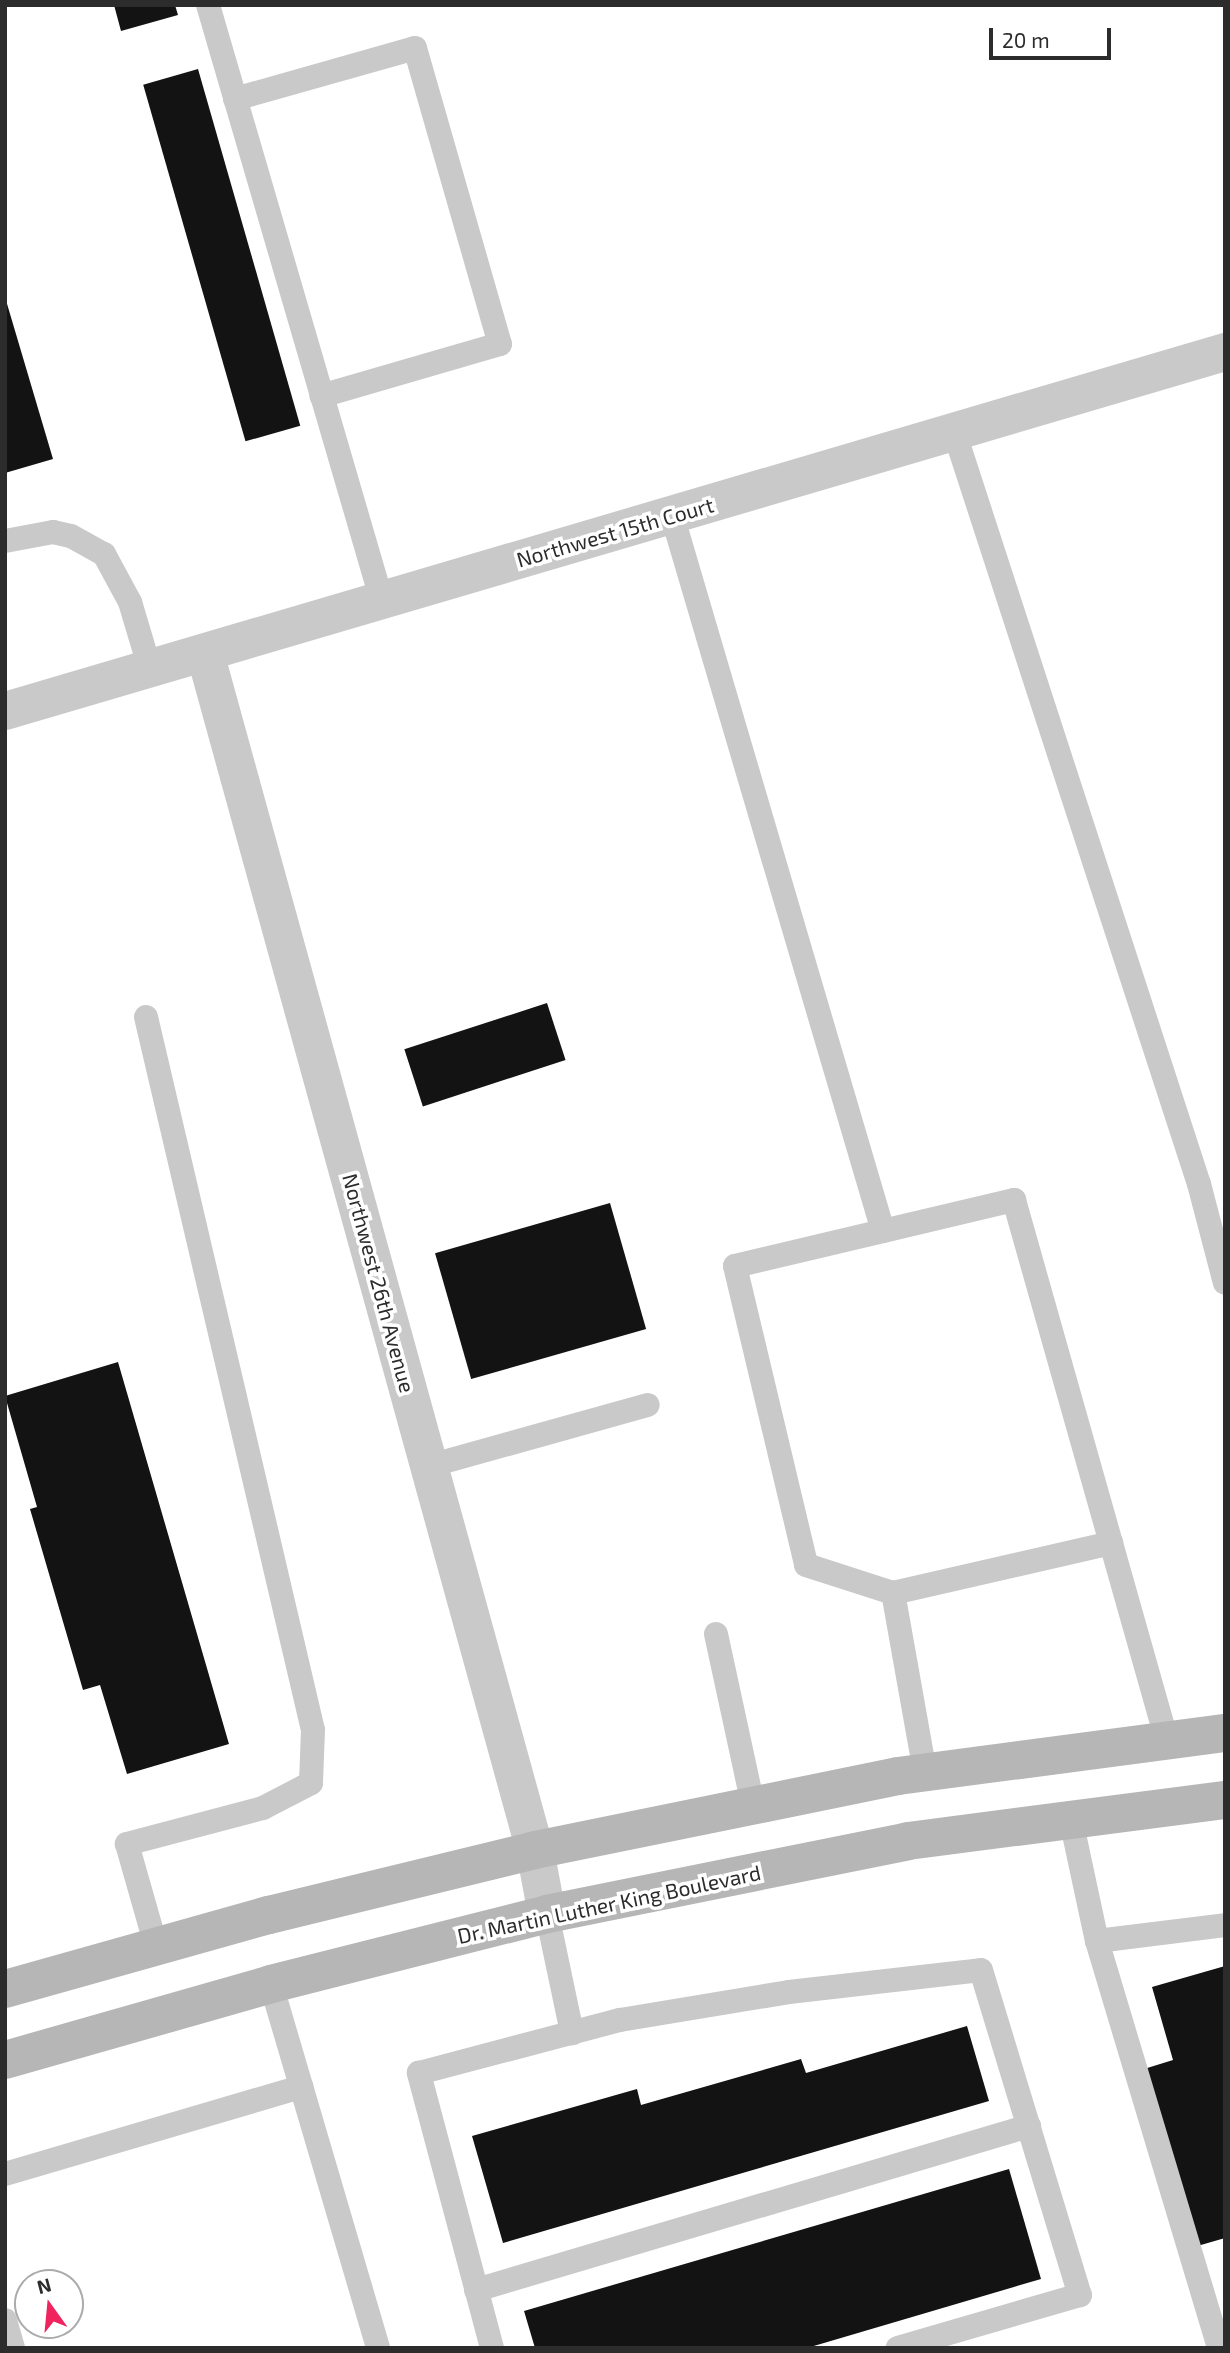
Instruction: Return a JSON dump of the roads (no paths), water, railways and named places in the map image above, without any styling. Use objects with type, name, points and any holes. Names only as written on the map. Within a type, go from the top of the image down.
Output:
[{"type":"main road","points":[[5,1989],[156,1946],[536,1850],[925,1772],[1225,1733]]},
{"type":"main road","name":"Dr. Martin Luther King Boulevard","points":[[5,2060],[271,1984],[547,1914],[908,1841],[1225,1800]]},
{"type":"street","name":"Northwest 15th Court","points":[[5,711],[1225,352]]},
{"type":"street","name":"Northwest 26th Avenue","points":[[205,653],[536,1850],[547,1914]]},
{"type":"lane","points":[[208,5],[382,601]]},
{"type":"lane","points":[[235,99],[415,48],[499,344],[321,396]]},
{"type":"lane","points":[[954,430],[1199,1184],[1225,1283]]},
{"type":"lane","points":[[672,515],[883,1231]]},
{"type":"lane","points":[[5,541],[53,532],[81,540],[104,554],[130,602],[150,669]]},
{"type":"lane","points":[[146,1017],[313,1731],[311,1783],[263,1808],[127,1844],[156,1946]]},
{"type":"lane","points":[[1111,1544],[893,1593],[806,1565],[734,1266],[1014,1200],[1167,1741]]},
{"type":"lane","points":[[429,1465],[649,1405]]},
{"type":"lane","points":[[893,1593],[925,1772]]},
{"type":"lane","points":[[716,1634],[753,1805]]},
{"type":"lane","points":[[1071,1820],[1097,1941],[1219,2348]]},
{"type":"lane","points":[[547,1914],[572,2033]]},
{"type":"lane","points":[[1097,1941],[1225,1925]]},
{"type":"lane","points":[[492,2348],[419,2073],[620,2020],[789,1992],[981,1970],[1080,2295],[898,2348]]},
{"type":"lane","points":[[271,1984],[378,2348]]},
{"type":"lane","points":[[5,2174],[301,2087]]},
{"type":"lane","points":[[476,2290],[1029,2126]]},
{"type":"lane","points":[[5,2320],[13,2348]]}]
